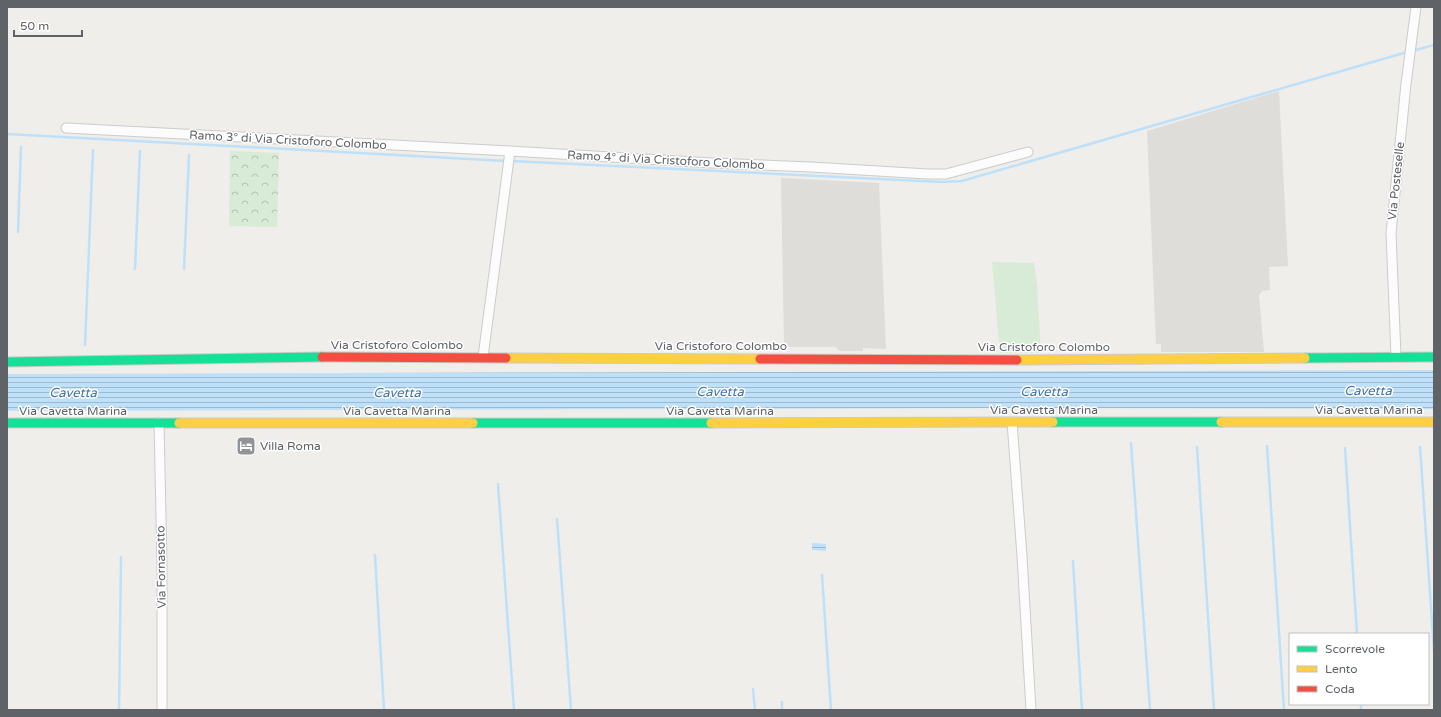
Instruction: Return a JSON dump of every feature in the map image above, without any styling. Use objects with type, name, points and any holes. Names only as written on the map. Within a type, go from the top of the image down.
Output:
[{"type":"street","name":"Via Posteselle","points":[[1396,356],[1391,233],[1395,181],[1416,7]]},
{"type":"street","name":"Ramo 3° di Via Cristoforo Colombo","points":[[66,128],[510,157]]},
{"type":"street","name":"Ramo 4° di Via Cristoforo Colombo","points":[[510,157],[803,166],[946,174],[1028,152]]},
{"type":"street","points":[[483,357],[510,157]]},
{"type":"street","name":"Via Cristoforo Colombo","points":[[7,362],[325,357],[996,360],[1396,356],[1434,357]]},
{"type":"street","points":[[1012,422],[1031,710]]},
{"type":"street","name":"Via Cavetta Marina","points":[[7,423],[1434,422]]},
{"type":"street","name":"Via Fornasotto","points":[[159,423],[162,563],[162,710]]},
{"type":"shaded area","points":[[1279,91],[1288,266],[1269,267],[1270,290],[1262,291],[1259,295],[1264,352],[1161,352],[1161,344],[1156,344],[1147,131]]},
{"type":"shaded area","points":[[781,178],[879,183],[886,349],[863,348],[863,351],[839,351],[836,347],[784,347]]},
{"type":"green space","points":[[230,151],[279,153],[277,227],[229,226]]},
{"type":"green space","points":[[992,262],[1034,263],[1037,284],[1041,353],[1000,353]]},
{"type":"water","name":"Cavetta","points":[[1434,370],[1434,409],[1049,408],[7,411],[7,374]]},
{"type":"water","points":[[812,543],[826,544],[826,551],[812,550]]},
{"type":"waterway","points":[[1412,51],[1434,45]]},
{"type":"waterway","points":[[511,161],[942,182],[962,181],[1407,52]]},
{"type":"waterway","points":[[7,134],[506,161]]},
{"type":"waterway","points":[[18,232],[21,147]]},
{"type":"waterway","points":[[85,345],[93,150]]},
{"type":"waterway","points":[[135,269],[140,151]]},
{"type":"waterway","points":[[184,269],[189,155]]},
{"type":"waterway","points":[[1131,443],[1150,710]]},
{"type":"waterway","points":[[1267,446],[1284,710]]},
{"type":"waterway","points":[[1197,447],[1214,710]]},
{"type":"waterway","points":[[1420,447],[1434,651]]},
{"type":"waterway","points":[[1345,448],[1357,633]]},
{"type":"waterway","points":[[498,484],[514,710]]},
{"type":"waterway","points":[[557,519],[571,710]]},
{"type":"waterway","points":[[375,555],[384,710]]},
{"type":"waterway","points":[[119,710],[121,557]]},
{"type":"waterway","points":[[1073,561],[1082,710]]},
{"type":"waterway","points":[[822,575],[831,710]]},
{"type":"waterway","points":[[753,689],[755,710]]},
{"type":"waterway","points":[[782,702],[782,710]]},
{"type":"waterway","points":[[1361,705],[1361,710]]},
{"type":"traffic: fast","points":[[7,362],[322,357]]},
{"type":"traffic: fast","points":[[1305,358],[1434,357]]},
{"type":"traffic: fast","points":[[1053,422],[1221,422]]},
{"type":"traffic: fast","points":[[7,423],[179,423]]},
{"type":"traffic: fast","points":[[473,423],[711,423]]},
{"type":"traffic: slow","points":[[506,358],[760,359]]},
{"type":"traffic: slow","points":[[1017,360],[1305,358]]},
{"type":"traffic: slow","points":[[711,423],[1053,422]]},
{"type":"traffic: slow","points":[[1221,422],[1434,422]]},
{"type":"traffic: slow","points":[[179,423],[473,423]]},
{"type":"traffic: jam","points":[[322,357],[506,358]]},
{"type":"traffic: jam","points":[[760,359],[1017,360]]},
{"type":"place","name":"Villa Roma","points":[[246,446]]}]
